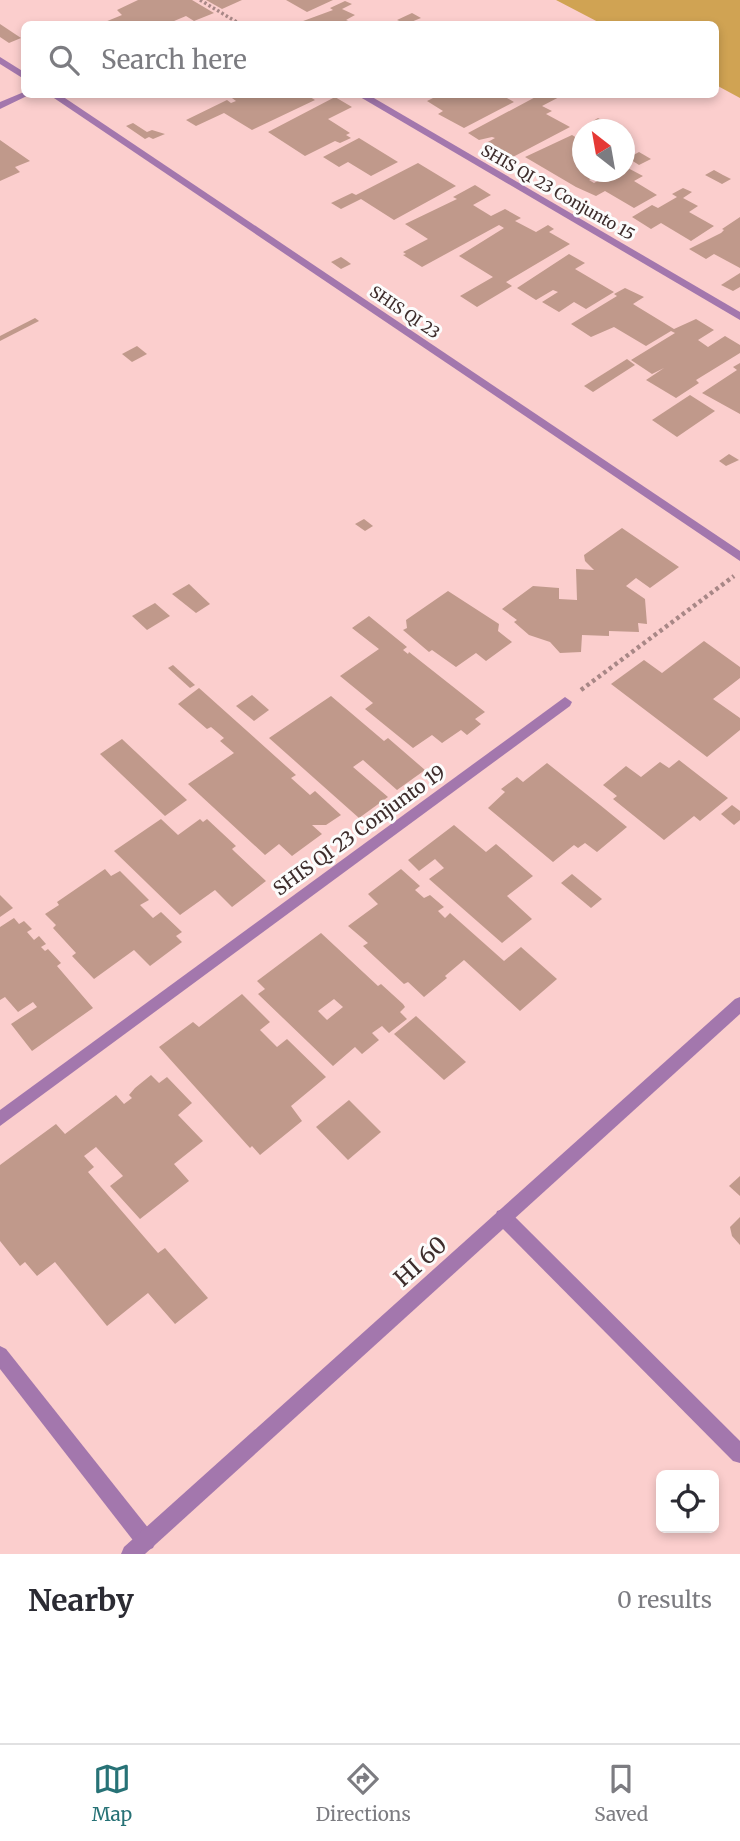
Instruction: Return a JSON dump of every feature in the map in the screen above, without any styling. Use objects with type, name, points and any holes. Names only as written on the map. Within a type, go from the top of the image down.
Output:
[{"type":"street","points":[[0,60],[21,74]]},
{"type":"street","points":[[0,106],[21,97]]},
{"type":"street","name":"SHIS QI 23","points":[[58,98],[740,556]]},
{"type":"street","name":"SHIS QI 23 Conjunto 15","points":[[366,98],[740,317]]},
{"type":"street","name":"SHIS QI 23 Conjunto 19","points":[[0,1119],[565,702]]},
{"type":"street","name":"HI 60","points":[[139,1548],[740,1004]]},
{"type":"street","points":[[503,1217],[740,1454]]},
{"type":"street","points":[[0,1355],[139,1548]]},
{"type":"path","points":[[200,0],[235,21]]},
{"type":"path","points":[[565,702],[740,572]]},
{"type":"shaded area","points":[[556,0],[740,0],[740,98],[719,87],[719,21],[596,21]]},
{"type":"building","points":[[138,0],[192,0],[214,13],[194,21],[186,16],[174,21],[107,21],[122,15],[117,10]]},
{"type":"building","points":[[206,0],[242,0],[222,9]]},
{"type":"building","points":[[286,0],[333,0],[307,12]]},
{"type":"building","points":[[345,1],[352,4],[342,9],[355,15],[346,20],[348,21],[303,21],[333,10],[330,8]]},
{"type":"building","points":[[412,13],[421,18],[414,21],[397,20]]},
{"type":"building","points":[[0,24],[21,38],[9,43],[0,37]]},
{"type":"building","points":[[232,98],[315,100],[252,130],[224,113],[196,126],[186,120],[227,100],[231,103],[236,101]]},
{"type":"building","points":[[333,98],[352,107],[328,119],[350,133],[346,135],[351,138],[340,143],[335,141],[305,156],[268,132]]},
{"type":"building","points":[[433,98],[507,98],[514,102],[464,128],[438,114],[443,111],[427,101]]},
{"type":"building","points":[[534,98],[557,98],[542,106],[552,111],[546,114],[570,127],[511,158],[486,143],[495,138],[479,140],[468,133]]},
{"type":"building","points":[[133,123],[147,132],[152,130],[165,134],[145,139],[126,126]]},
{"type":"building","points":[[572,135],[572,182],[635,182],[657,195],[634,208],[605,191],[596,196],[576,187],[525,157]]},
{"type":"building","points":[[359,138],[398,162],[371,176],[348,162],[339,167],[323,157]]},
{"type":"building","points":[[0,140],[30,161],[15,167],[20,172],[0,181]]},
{"type":"building","points":[[639,152],[651,159],[639,165],[635,162],[635,154]]},
{"type":"building","points":[[418,163],[456,186],[394,220],[361,199],[341,209],[331,203],[352,193],[356,195]]},
{"type":"building","points":[[714,170],[731,179],[722,184],[705,175]]},
{"type":"building","points":[[635,172],[643,176],[635,180]]},
{"type":"building","points":[[475,185],[491,195],[473,205],[491,216],[505,209],[521,218],[515,221],[536,232],[548,225],[554,229],[549,232],[570,244],[506,282],[512,286],[477,307],[460,296],[493,277],[459,256],[504,228],[499,225],[422,267],[403,255],[406,254],[403,252],[428,239],[405,224],[457,199],[453,197]]},
{"type":"building","points":[[683,188],[692,192],[683,198],[698,206],[689,212],[714,226],[691,241],[661,223],[651,229],[632,217],[652,205],[658,208],[677,197],[672,194]]},
{"type":"building","points":[[740,217],[740,268],[714,254],[706,259],[689,249],[721,233],[724,230],[722,229]]},
{"type":"building","points":[[569,254],[585,263],[575,269],[614,292],[586,309],[574,302],[559,312],[542,302],[558,292],[553,290],[536,300],[517,288]]},
{"type":"building","points":[[341,257],[351,264],[341,269],[331,262]]},
{"type":"building","points":[[740,273],[740,287],[733,291],[721,285]]},
{"type":"building","points":[[625,288],[644,297],[633,304],[674,329],[696,319],[714,330],[698,340],[708,347],[725,336],[740,345],[740,353],[696,380],[699,383],[676,398],[646,380],[664,368],[652,374],[631,360],[675,333],[671,331],[646,346],[614,327],[591,337],[571,324],[617,296],[614,294]]},
{"type":"building","points":[[35,318],[39,321],[0,341],[0,336]]},
{"type":"building","points":[[137,346],[147,354],[132,362],[122,354]]},
{"type":"building","points":[[627,359],[635,365],[593,392],[584,386]]},
{"type":"building","points":[[740,363],[740,414],[702,393],[737,370],[733,367]]},
{"type":"building","points":[[690,395],[715,411],[677,437],[652,420]]},
{"type":"building","points":[[729,454],[739,460],[726,466],[719,461]]},
{"type":"building","points":[[364,519],[373,526],[365,531],[355,524]]},
{"type":"building","points":[[622,528],[679,567],[650,588],[636,578],[626,586],[645,599],[647,624],[638,623],[639,632],[609,631],[609,636],[582,635],[581,652],[560,653],[550,642],[529,635],[514,622],[517,620],[502,609],[533,586],[559,588],[559,599],[577,600],[576,569],[594,570],[585,561],[584,555]]},
{"type":"building","points":[[189,584],[210,604],[196,613],[172,594]]},
{"type":"building","points":[[448,591],[499,624],[498,631],[512,642],[486,661],[476,653],[456,667],[432,650],[429,652],[403,630],[407,628],[406,620]]},
{"type":"building","points":[[155,603],[170,616],[147,630],[132,616]]},
{"type":"building","points":[[369,616],[407,647],[403,650],[485,712],[475,719],[481,724],[467,735],[461,730],[442,743],[432,735],[413,748],[365,709],[373,703],[340,676],[379,649],[352,628]]},
{"type":"building","points":[[704,641],[740,667],[740,678],[713,699],[740,718],[740,730],[707,757],[611,684],[644,660],[662,673]]},
{"type":"building","points":[[173,665],[195,685],[190,688],[168,668]]},
{"type":"building","points":[[199,688],[296,775],[291,778],[310,795],[315,791],[341,815],[326,825],[312,825],[322,834],[292,856],[279,844],[265,855],[188,784],[234,753],[220,741],[224,738],[211,727],[207,729],[178,704]]},
{"type":"building","points":[[252,695],[269,710],[254,721],[236,706]]},
{"type":"building","points":[[331,696],[384,741],[388,738],[425,770],[397,790],[363,760],[353,767],[388,797],[359,818],[269,738]]},
{"type":"building","points":[[122,739],[187,800],[165,816],[100,754]]},
{"type":"building","points":[[679,760],[728,798],[700,821],[694,816],[664,840],[613,799],[617,796],[603,785],[626,766],[641,777],[660,762],[669,768]]},
{"type":"building","points":[[547,763],[627,827],[597,852],[585,843],[578,848],[574,845],[553,862],[488,808],[505,792],[501,789],[517,777],[523,782]]},
{"type":"building","points":[[732,805],[740,811],[740,820],[734,825],[721,814]]},
{"type":"building","points":[[161,819],[178,835],[200,819],[203,822],[207,819],[236,846],[232,849],[266,881],[232,907],[215,890],[180,915],[114,851]]},
{"type":"building","points":[[454,825],[486,852],[496,844],[533,876],[507,896],[532,919],[502,943],[429,879],[444,868],[435,859],[419,871],[408,860]]},
{"type":"building","points":[[105,869],[111,876],[120,871],[149,900],[140,905],[153,918],[161,912],[182,932],[176,936],[182,942],[150,966],[134,950],[94,979],[72,956],[76,953],[53,928],[56,925],[45,914],[59,905],[57,902]]},
{"type":"building","points":[[401,869],[420,886],[415,890],[424,898],[430,895],[444,907],[438,911],[445,918],[450,913],[504,961],[521,947],[557,979],[520,1011],[464,960],[424,997],[408,982],[404,984],[363,946],[368,943],[348,926],[378,904],[368,894]]},
{"type":"building","points":[[572,874],[602,899],[591,908],[561,883]]},
{"type":"building","points":[[0,895],[13,908],[0,917]]},
{"type":"building","points":[[14,918],[19,924],[24,921],[32,929],[27,932],[34,940],[39,936],[46,944],[41,947],[45,951],[48,949],[61,963],[57,966],[93,1008],[32,1051],[11,1024],[37,1007],[33,1002],[18,1012],[5,997],[0,1000],[0,927]]},
{"type":"building","points":[[321,933],[378,986],[381,984],[403,1004],[405,1007],[400,1012],[407,1019],[389,1033],[382,1026],[372,1033],[379,1040],[362,1054],[355,1047],[333,1066],[258,994],[265,989],[257,981]],"holes":[[[334,999],[343,1007],[327,1020],[318,1011]]]},
{"type":"building","points":[[242,994],[270,1022],[260,1030],[277,1047],[287,1039],[326,1077],[291,1106],[302,1121],[260,1155],[252,1146],[250,1148],[159,1047],[193,1022],[199,1027]]},
{"type":"building","points":[[416,1016],[466,1062],[444,1080],[394,1034]]},
{"type":"building","points":[[151,1075],[159,1083],[167,1077],[192,1103],[178,1115],[203,1141],[174,1164],[189,1181],[140,1219],[110,1186],[123,1176],[96,1147],[84,1156],[94,1167],[88,1172],[158,1253],[165,1248],[208,1298],[175,1324],[148,1293],[107,1326],[55,1262],[37,1276],[25,1262],[20,1266],[0,1241],[0,1165],[56,1124],[65,1134],[116,1095],[124,1104],[132,1098],[129,1095],[135,1088]]},
{"type":"building","points":[[349,1100],[381,1132],[348,1160],[316,1127]]},
{"type":"building","points":[[740,1176],[740,1196],[729,1186]]},
{"type":"building","points":[[740,1217],[740,1245],[732,1236],[730,1227]]}]
